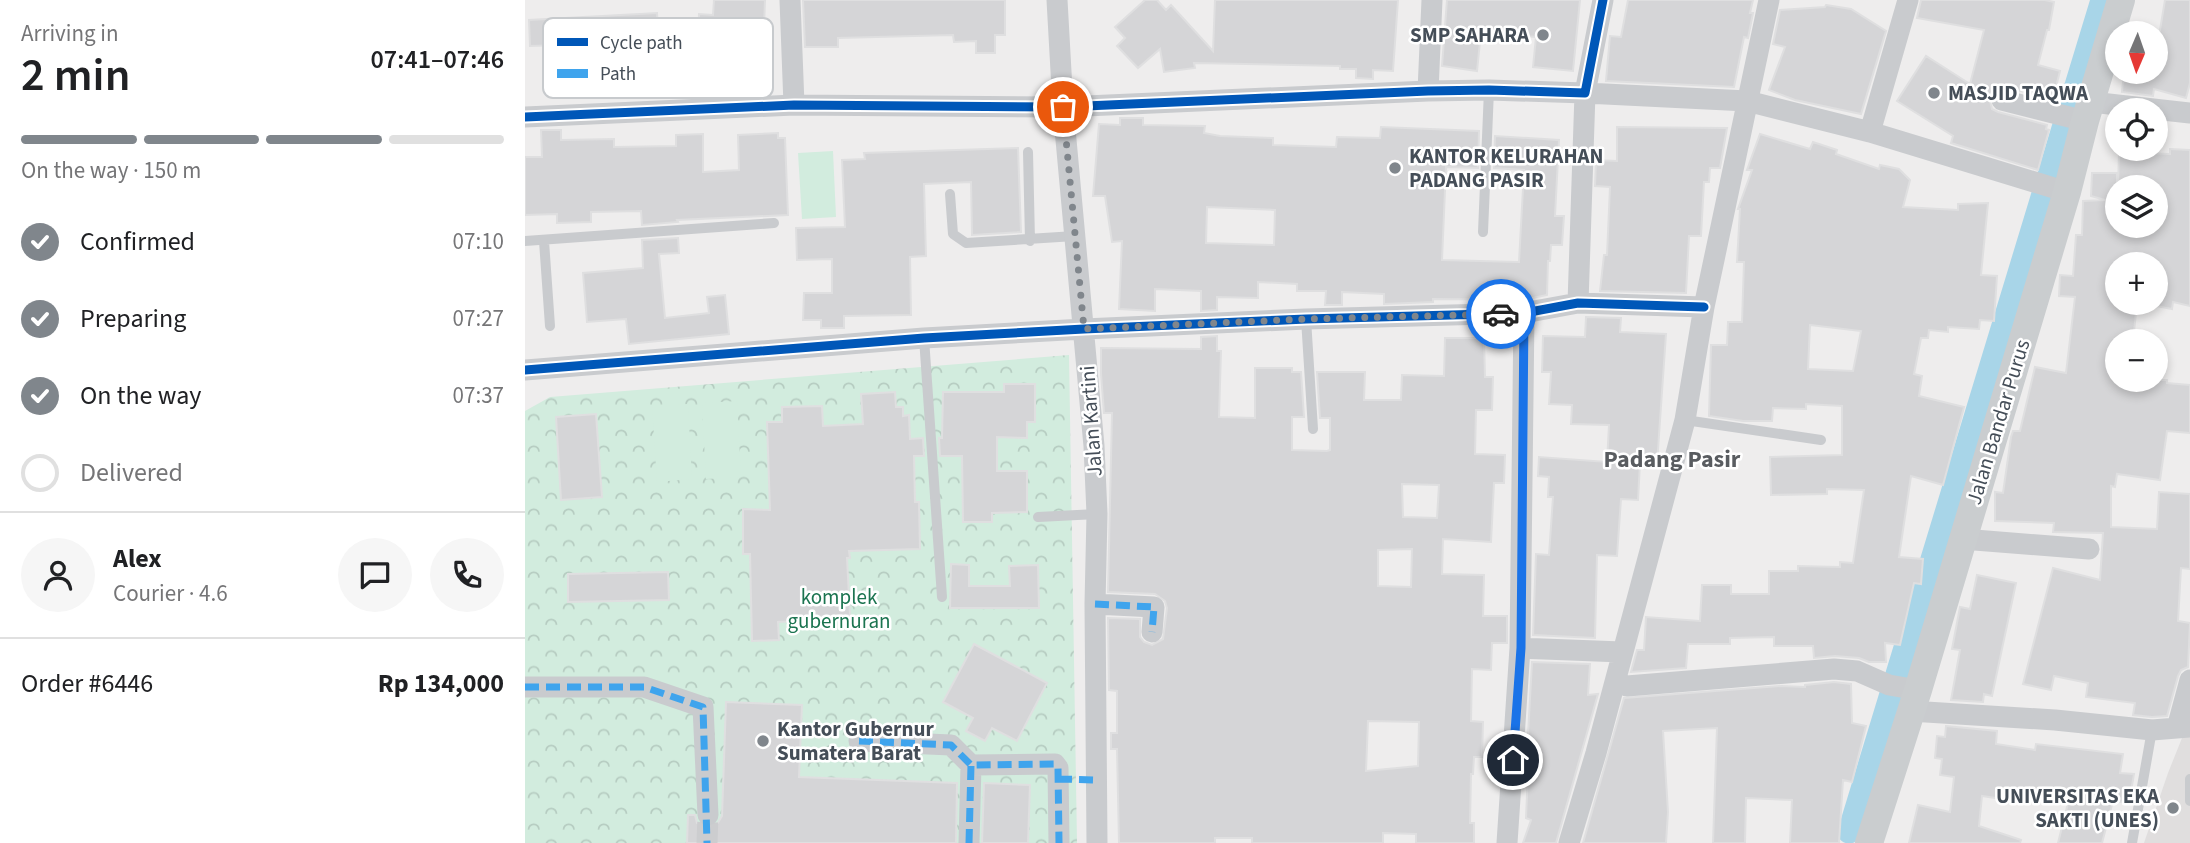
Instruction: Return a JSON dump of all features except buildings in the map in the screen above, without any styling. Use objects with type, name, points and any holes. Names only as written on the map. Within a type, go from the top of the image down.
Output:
[{"type":"street","points":[[790,0],[794,105]]},
{"type":"street","name":"Jalan Kartini","points":[[1057,0],[1063,107],[1094,446],[1097,514],[1097,843]]},
{"type":"street","points":[[1428,91],[1432,0]]},
{"type":"street","points":[[1578,303],[1585,93],[1603,0]]},
{"type":"street","points":[[1569,843],[1596,753],[1685,420],[1705,307],[1769,0]]},
{"type":"street","points":[[1870,132],[1908,0]]},
{"type":"street","name":"Jalan Bandar Purus","points":[[1869,843],[1905,694],[1962,539],[2049,187],[2082,113],[2121,0]]},
{"type":"street","points":[[525,117],[794,105],[1063,107],[1428,91],[1585,93],[1747,101],[1870,132],[2049,187]]},
{"type":"street","points":[[2002,100],[2047,111],[2190,113]]},
{"type":"street","points":[[525,370],[924,338],[1084,329],[1524,313],[1578,303],[1705,307]]},
{"type":"street","points":[[1507,843],[1521,648],[1524,313]]},
{"type":"street","points":[[1962,539],[2089,549]]},
{"type":"street","points":[[1095,604],[1154,607],[1152,632]]},
{"type":"street","points":[[1521,648],[1622,652]]},
{"type":"street","points":[[1627,686],[1834,670],[1857,671],[1905,694],[2055,720],[2152,730],[2183,728],[2190,681]]},
{"type":"street","points":[[525,687],[644,687],[703,706],[708,815]]},
{"type":"street","points":[[859,741],[951,745],[971,765],[1055,764],[1058,768],[1059,843]]},
{"type":"street","points":[[969,843],[971,765]]},
{"type":"street","points":[[1058,779],[1097,780]]},
{"type":"lane","points":[[1483,232],[1489,90]]},
{"type":"lane","points":[[1028,152],[1030,240]]},
{"type":"lane","points":[[950,194],[952,230],[961,241],[970,244],[1075,236]]},
{"type":"lane","points":[[525,241],[774,223]]},
{"type":"lane","points":[[544,241],[550,326]]},
{"type":"lane","points":[[1306,319],[1314,429]]},
{"type":"lane","points":[[924,338],[942,597]]},
{"type":"lane","points":[[1685,420],[1821,440]]},
{"type":"lane","points":[[1038,517],[1097,514]]},
{"type":"lane","points":[[2132,843],[2152,730]]},
{"type":"lane","points":[[2190,779],[2190,802]]},
{"type":"shaded area","name":"UNIVERSITAS EKA SAKTI (UNES)","points":[[2190,718],[2190,843],[2144,843],[2168,773]]},
{"type":"green space","points":[[833,151],[836,217],[802,219],[798,153]]},
{"type":"green space","name":"komplek gubernuran","points":[[1069,355],[1077,843],[525,843],[525,411],[550,397]]},
{"type":"green space","points":[[737,401],[741,477],[706,479],[702,403]]},
{"type":"green space","points":[[688,404],[692,479],[657,482],[652,406]]},
{"type":"waterway","points":[[1849,832],[2102,0]]},
{"type":"tunnel","points":[[707,843],[708,815]]},
{"type":"marked path","points":[[1095,604],[1154,607],[1152,632]]},
{"type":"marked path","points":[[525,687],[644,687],[703,707],[707,843]]},
{"type":"marked path","points":[[859,741],[951,745],[971,765],[1055,764],[1058,768],[1059,843]]},
{"type":"marked path","points":[[969,843],[971,765]]},
{"type":"marked path","points":[[1058,779],[1097,780]]},
{"type":"cycle path","points":[[525,117],[794,105],[1063,107],[1428,91],[1585,93],[1603,0]]},
{"type":"cycle path","points":[[525,370],[924,338],[1084,329],[1524,313],[1578,303],[1704,307]]},
{"type":"way so far","points":[[1063,107],[1084,329],[1501,314]]},
{"type":"place","name":"SMP SAHARA","points":[[1543,35]]},
{"type":"place","name":"MASJID TAQWA","points":[[1934,93]]},
{"type":"place","name":"KANTOR KELURAHAN PADANG PASIR","points":[[1395,168]]},
{"type":"place","name":"Kantor Gubernur Sumatera Barat","points":[[763,741]]},
{"type":"place","name":"UNIVERSITAS EKA SAKTI (UNES)","points":[[2173,808]]},
{"type":"district","name":"Padang Pasir","points":[[1672,459]]},
{"type":"route","points":[[1501,314],[1524,313],[1521,648],[1513,760]]}]
